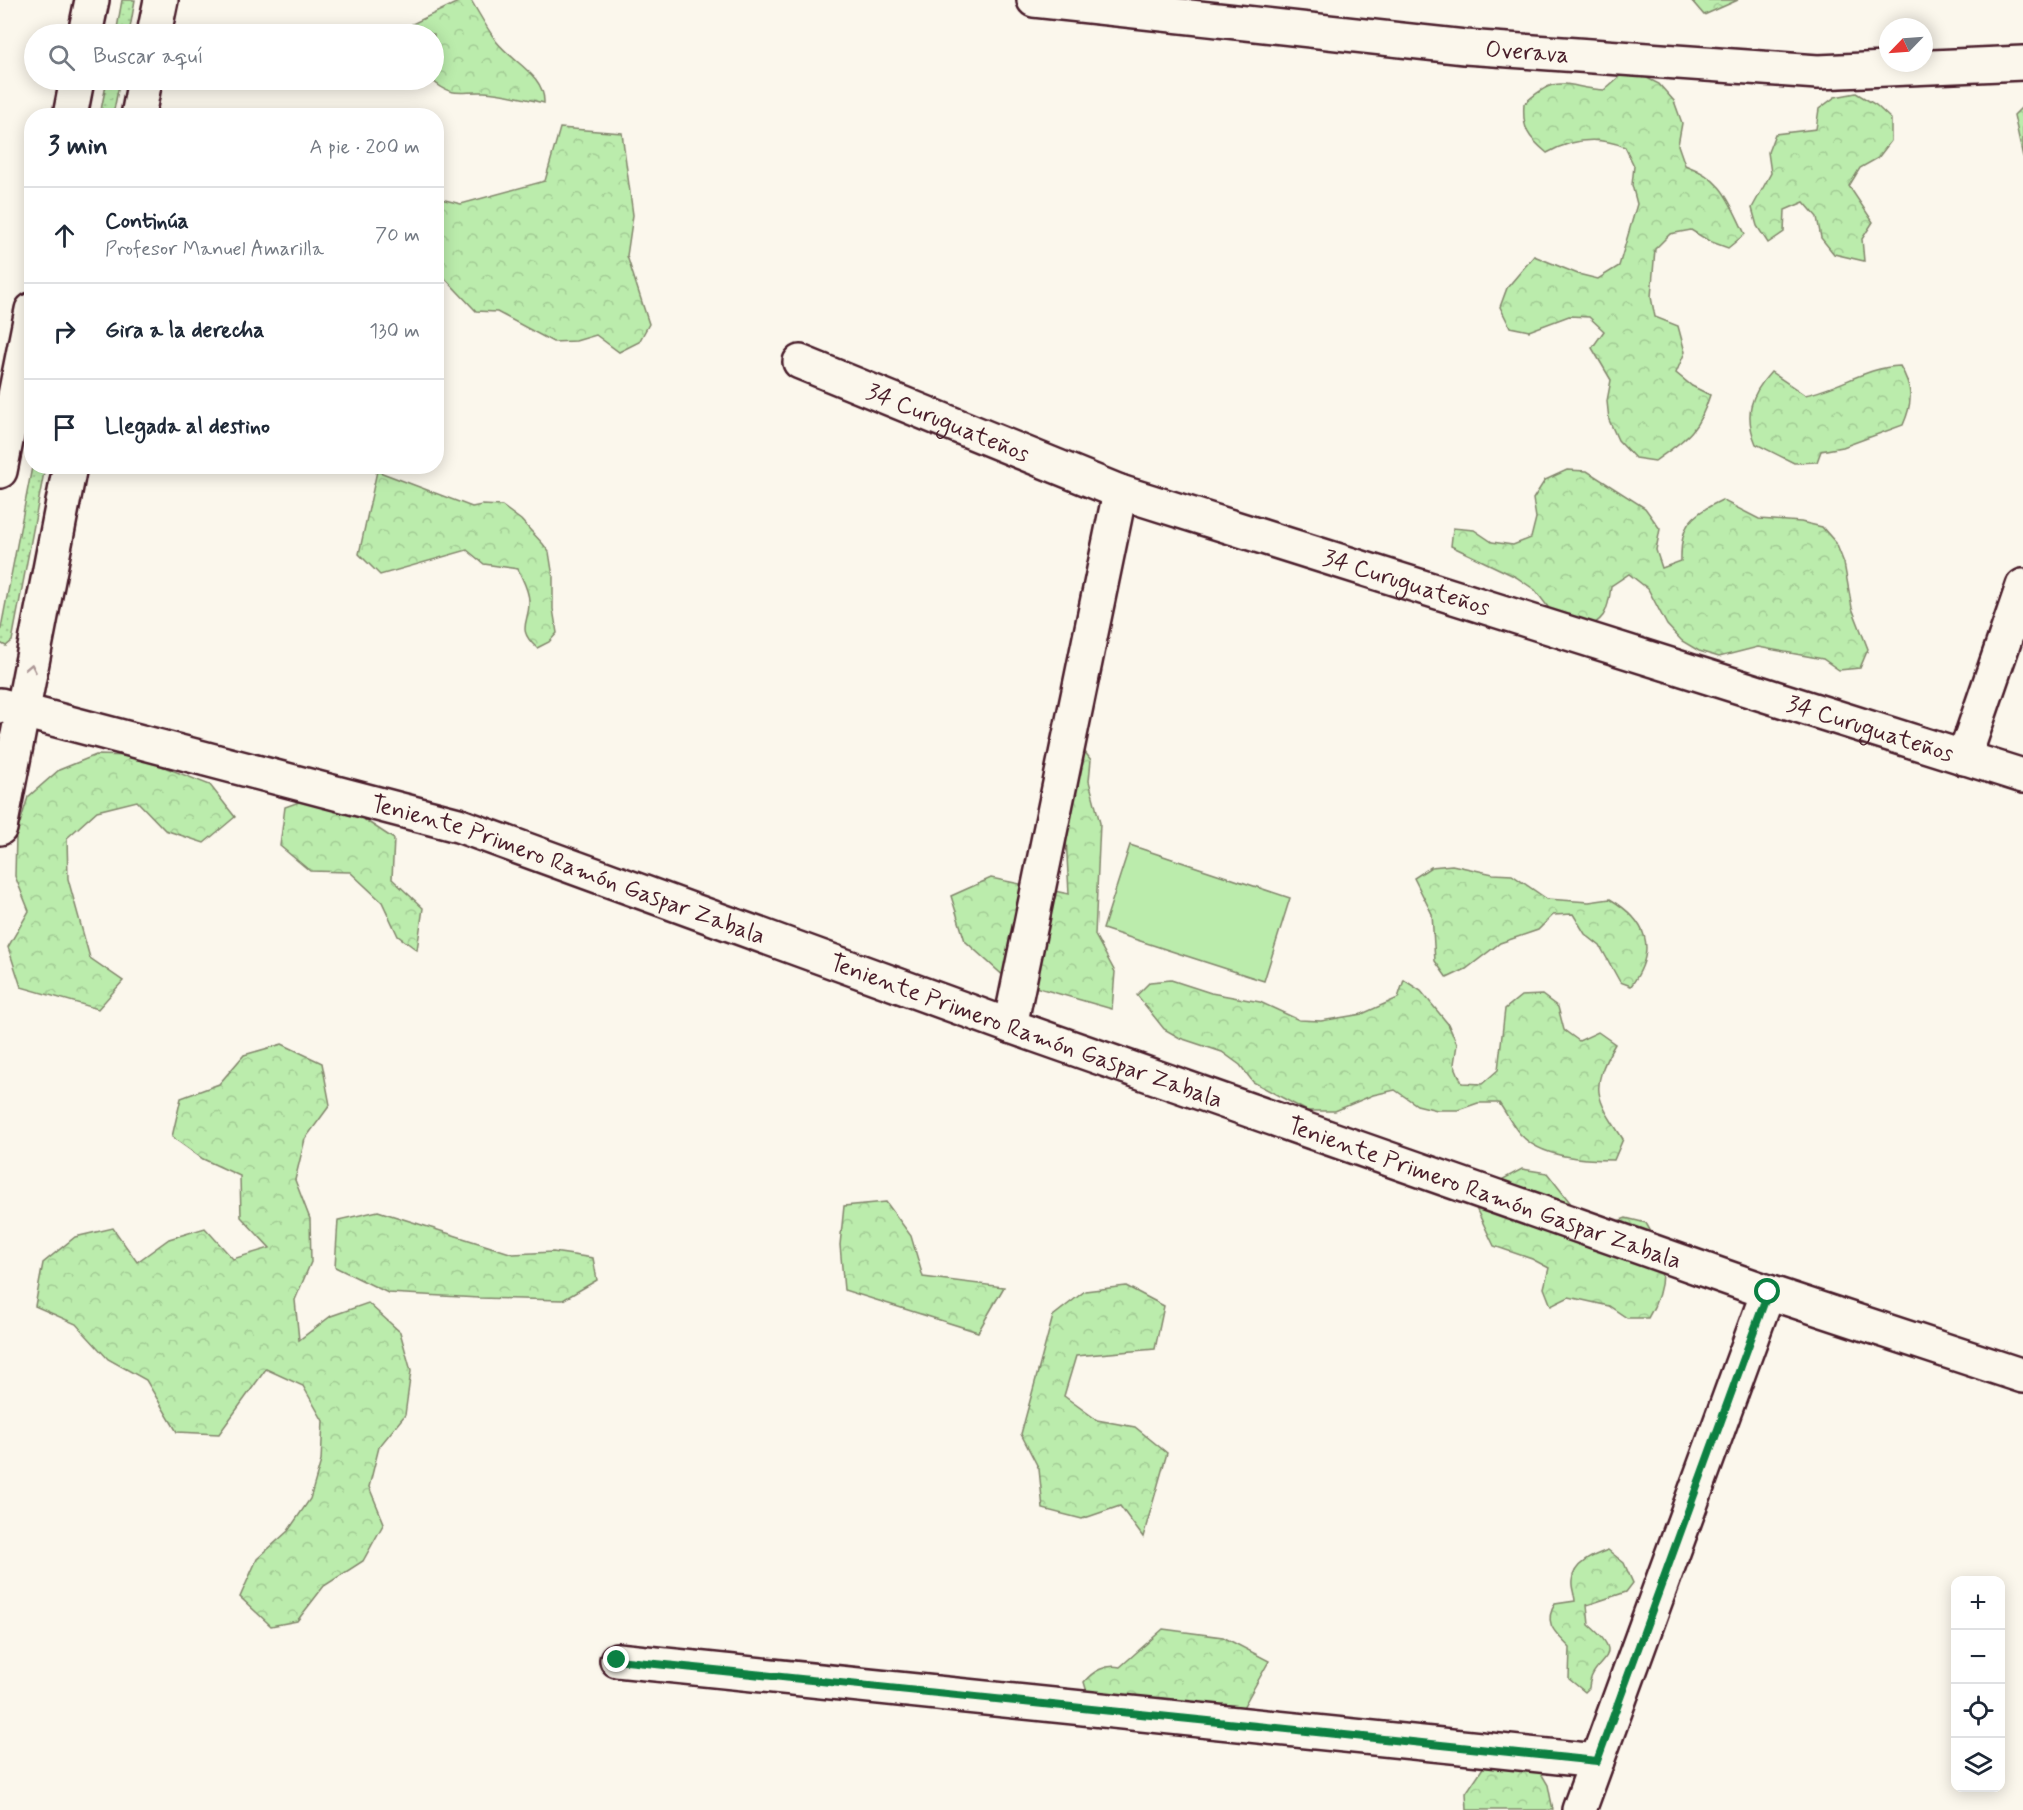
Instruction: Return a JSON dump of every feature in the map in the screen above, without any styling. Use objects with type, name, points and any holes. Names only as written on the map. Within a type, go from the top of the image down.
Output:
[{"type":"street","points":[[87,24],[92,0]]},
{"type":"street","points":[[156,24],[161,0]]},
{"type":"street","name":"Overava","points":[[1034,0],[1465,47],[1818,72],[2023,63]]},
{"type":"street","points":[[71,108],[74,90]]},
{"type":"street","points":[[140,108],[143,90]]},
{"type":"street","points":[[0,471],[24,350]]},
{"type":"street","name":"34 Curuguateños","points":[[800,362],[1120,492],[2023,776]]},
{"type":"street","points":[[0,828],[12,707],[68,474]]},
{"type":"street","points":[[1010,1026],[1120,492]]},
{"type":"street","points":[[1964,758],[2023,586]]},
{"type":"street","name":"Teniente Primero Ramón Gaspar Zabala","points":[[12,707],[458,825],[1010,1026],[1768,1292],[2023,1376]]},
{"type":"street","points":[[1579,1810],[1768,1292]]},
{"type":"street","points":[[617,1660],[1597,1761]]},
{"type":"green space","points":[[122,0],[135,0],[131,24],[118,24]]},
{"type":"green space","points":[[462,0],[471,0],[496,41],[539,84],[544,103],[507,95],[457,92],[444,88],[444,24],[412,24]]},
{"type":"green space","points":[[1691,0],[1738,0],[1704,15]]},
{"type":"green space","points":[[1639,74],[1659,84],[1674,101],[1682,123],[1678,145],[1685,165],[1708,177],[1723,192],[1745,234],[1728,248],[1709,241],[1691,230],[1670,234],[1655,249],[1651,297],[1655,317],[1678,326],[1685,352],[1676,373],[1692,386],[1710,395],[1695,427],[1675,447],[1655,461],[1635,458],[1618,440],[1609,420],[1607,401],[1611,380],[1592,348],[1604,331],[1589,317],[1569,316],[1529,331],[1510,327],[1500,307],[1507,288],[1534,256],[1578,274],[1598,279],[1619,266],[1637,204],[1632,185],[1634,166],[1625,147],[1595,140],[1576,142],[1547,153],[1535,142],[1525,126],[1524,104],[1536,94],[1554,85],[1604,90],[1620,76]]},
{"type":"green space","points":[[105,90],[118,90],[114,108],[101,108]]},
{"type":"green space","points":[[1856,93],[1876,105],[1891,119],[1891,141],[1878,158],[1860,168],[1849,186],[1873,222],[1862,239],[1864,261],[1834,254],[1821,238],[1817,217],[1804,202],[1785,210],[1784,232],[1768,243],[1757,226],[1752,208],[1771,173],[1768,152],[1775,134],[1816,129],[1819,109],[1835,97]]},
{"type":"green space","points":[[2023,106],[2023,157],[2014,115]]},
{"type":"green space","points":[[560,128],[622,133],[633,215],[627,256],[649,324],[639,342],[619,352],[596,335],[576,341],[553,342],[497,312],[476,311],[444,277],[444,200],[461,204],[545,181]]},
{"type":"green space","points":[[1900,366],[1910,395],[1909,409],[1903,425],[1843,447],[1821,451],[1817,462],[1794,463],[1756,444],[1750,424],[1751,406],[1758,389],[1771,372],[1805,395],[1875,370]]},
{"type":"green space","points":[[1567,470],[1587,471],[1645,508],[1660,529],[1656,550],[1662,568],[1681,561],[1682,538],[1695,516],[1722,500],[1759,519],[1801,522],[1822,527],[1836,543],[1844,563],[1852,608],[1868,649],[1860,668],[1839,670],[1823,659],[1758,647],[1719,657],[1699,651],[1682,641],[1667,625],[1648,589],[1629,574],[1611,586],[1603,616],[1594,625],[1578,633],[1561,624],[1535,590],[1516,577],[1451,546],[1453,528],[1474,530],[1492,542],[1513,545],[1531,538],[1536,518],[1533,499],[1545,480]]},
{"type":"green space","points":[[31,474],[44,474],[12,641],[6,646],[0,643]]},
{"type":"green space","points":[[376,474],[385,474],[472,507],[502,506],[521,520],[549,552],[557,633],[549,642],[537,648],[530,641],[525,630],[529,597],[518,569],[484,564],[467,550],[380,575],[359,554]]},
{"type":"green space","points":[[1078,743],[1091,760],[1089,781],[1100,823],[1095,935],[1115,972],[1112,1009],[1007,979],[965,941],[951,896],[991,878],[1069,894],[1065,817]]},
{"type":"green space","points":[[96,755],[136,756],[210,785],[235,817],[204,843],[165,830],[137,801],[97,811],[67,838],[68,879],[90,958],[123,981],[98,1009],[21,987],[8,947],[29,911],[15,876],[16,836],[28,797],[59,770]]},
{"type":"green space","points":[[324,793],[394,839],[392,879],[423,908],[417,950],[398,936],[382,902],[350,872],[310,871],[280,846],[285,807]]},
{"type":"green space","points":[[1130,845],[1290,898],[1264,981],[1103,929]]},
{"type":"green space","points":[[1452,865],[1493,874],[1512,875],[1547,899],[1589,902],[1610,899],[1633,917],[1644,937],[1646,948],[1644,960],[1631,986],[1620,982],[1600,946],[1585,934],[1573,914],[1553,915],[1538,930],[1500,943],[1466,969],[1447,978],[1435,961],[1432,914],[1414,878],[1431,867]]},
{"type":"green space","points":[[1171,980],[1211,993],[1260,1002],[1299,1020],[1321,1021],[1362,1014],[1398,998],[1404,980],[1421,991],[1448,1024],[1457,1044],[1454,1064],[1462,1083],[1482,1084],[1498,1070],[1505,1009],[1521,996],[1542,995],[1558,1007],[1564,1030],[1579,1041],[1598,1032],[1615,1044],[1601,1072],[1599,1093],[1607,1113],[1623,1139],[1614,1160],[1564,1156],[1551,1153],[1529,1142],[1520,1134],[1499,1103],[1478,1103],[1458,1110],[1437,1110],[1417,1105],[1395,1090],[1373,1095],[1335,1111],[1307,1111],[1253,1082],[1240,1065],[1222,1052],[1180,1038],[1164,1029],[1137,995],[1150,982]]},
{"type":"green space","points":[[282,1044],[322,1063],[330,1105],[305,1139],[295,1180],[310,1219],[311,1262],[295,1300],[299,1340],[331,1316],[368,1303],[400,1332],[411,1371],[405,1415],[379,1447],[369,1487],[384,1523],[363,1561],[324,1586],[297,1621],[271,1626],[240,1597],[257,1559],[288,1531],[310,1499],[321,1461],[323,1421],[303,1386],[266,1369],[219,1434],[177,1432],[146,1380],[108,1359],[76,1324],[35,1306],[43,1263],[75,1237],[113,1228],[137,1262],[169,1239],[205,1228],[233,1259],[270,1248],[241,1217],[240,1176],[203,1159],[172,1137],[181,1098],[219,1084],[244,1055]]},
{"type":"green space","points":[[1522,1169],[1547,1173],[1572,1205],[1588,1218],[1607,1225],[1626,1218],[1646,1223],[1658,1247],[1662,1270],[1659,1294],[1648,1318],[1627,1318],[1609,1306],[1569,1297],[1551,1306],[1544,1288],[1549,1268],[1532,1259],[1494,1246],[1474,1204],[1488,1187]]},
{"type":"green space","points":[[886,1202],[911,1236],[923,1277],[1004,1287],[978,1332],[844,1290],[840,1245],[844,1206]]},
{"type":"green space","points":[[378,1211],[513,1254],[553,1252],[593,1258],[597,1280],[563,1300],[388,1293],[335,1267],[338,1220]]},
{"type":"green space","points":[[1126,1286],[1164,1306],[1155,1349],[1076,1356],[1064,1396],[1097,1420],[1135,1427],[1167,1453],[1143,1537],[1120,1506],[1082,1519],[1043,1509],[1039,1469],[1021,1434],[1053,1316],[1085,1291]]},
{"type":"green space","points":[[1608,1550],[1624,1563],[1633,1583],[1626,1592],[1587,1605],[1589,1625],[1607,1645],[1608,1652],[1591,1677],[1589,1688],[1585,1692],[1569,1679],[1570,1648],[1556,1633],[1550,1617],[1555,1604],[1575,1601],[1572,1583],[1576,1569],[1585,1561]]},
{"type":"green space","points":[[1163,1629],[1223,1637],[1269,1661],[1241,1711],[1087,1692],[1084,1682],[1091,1675],[1100,1669],[1120,1667]]},
{"type":"green space","points":[[1497,1747],[1528,1751],[1548,1785],[1553,1810],[1467,1810],[1466,1793]]},
{"type":"route","points":[[617,1660],[1597,1761],[1768,1292]]}]
